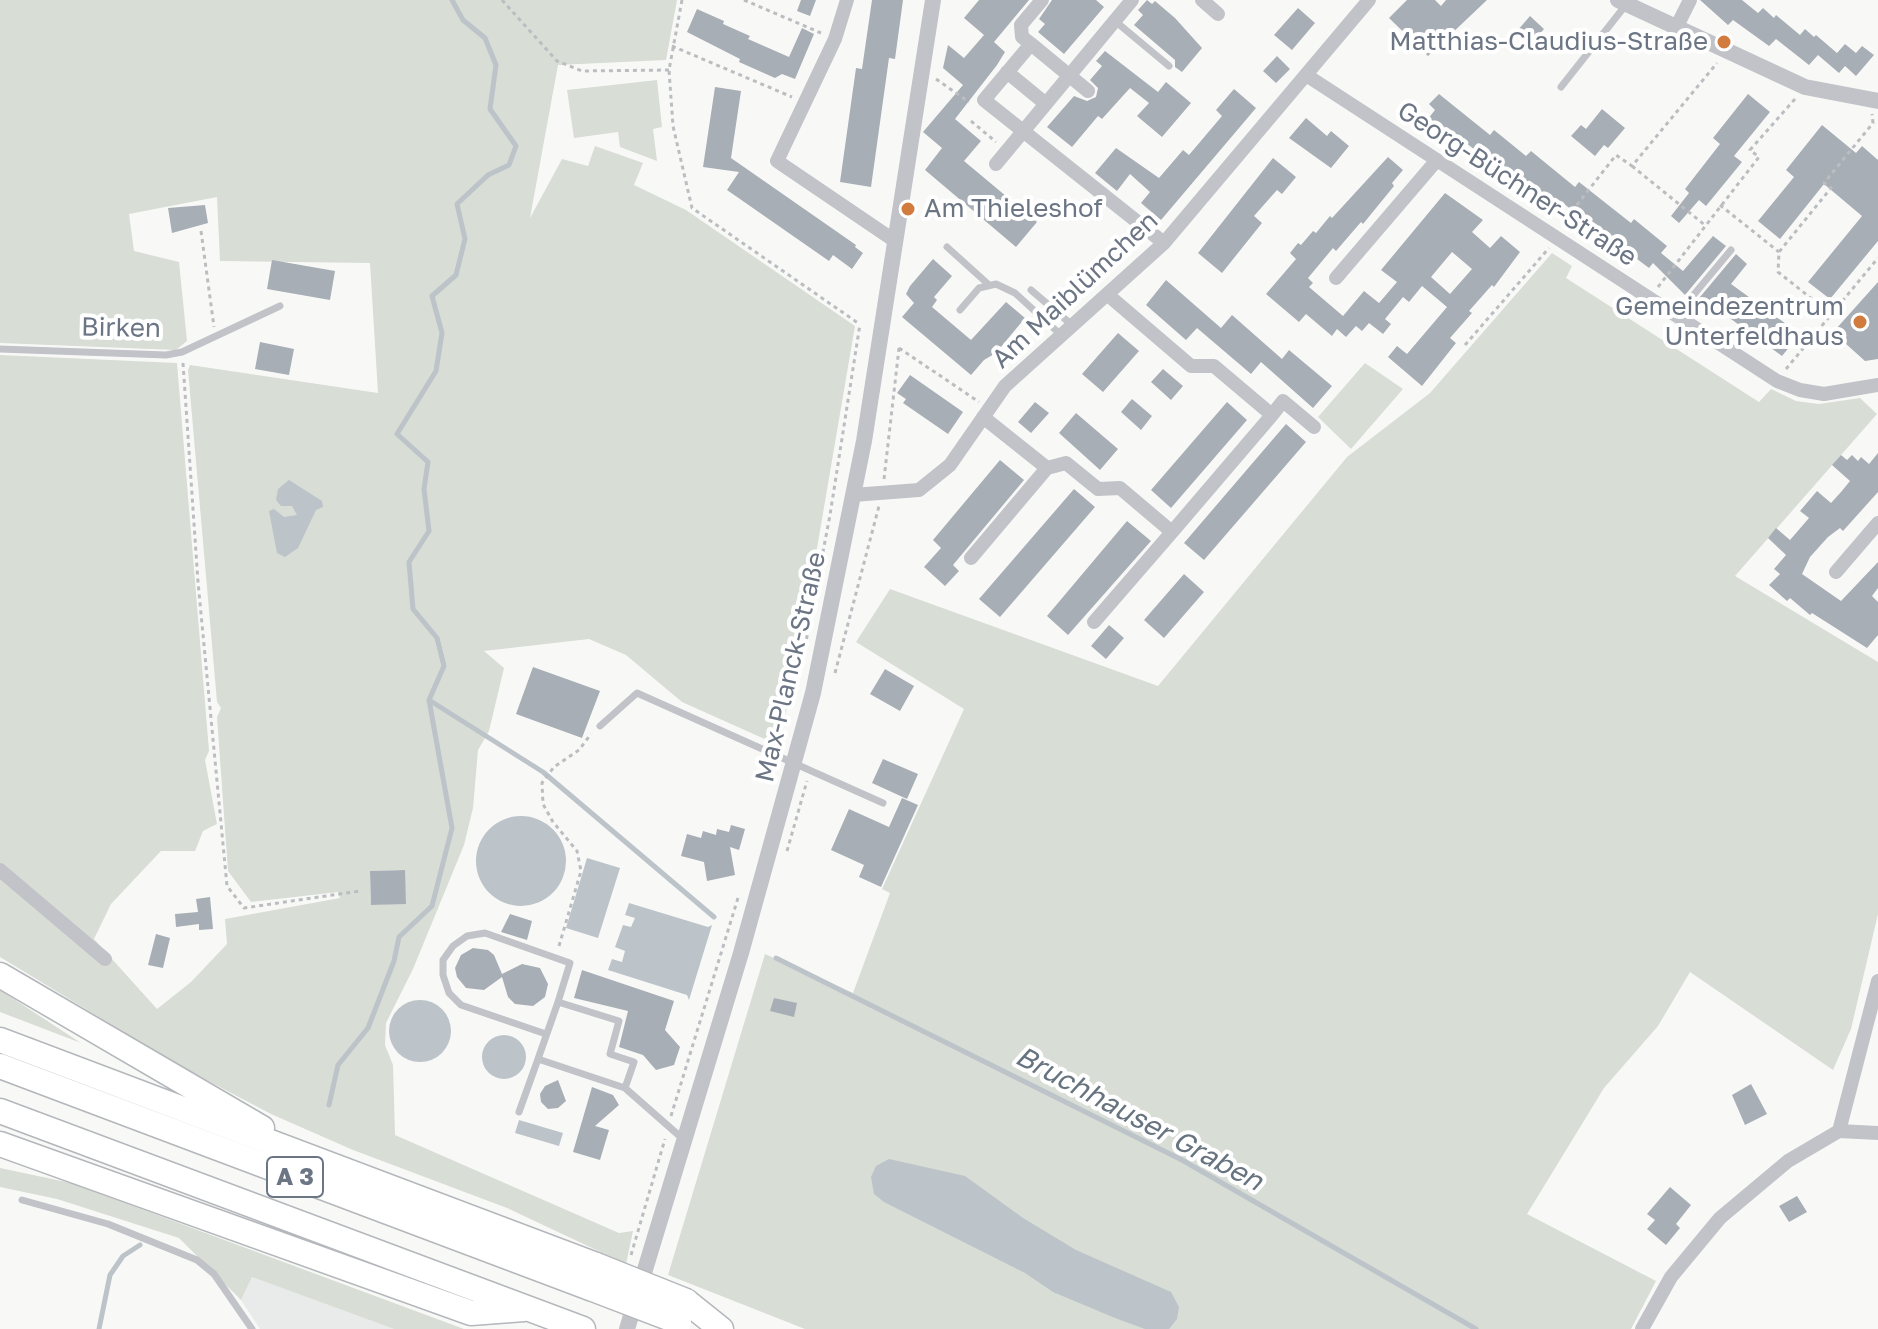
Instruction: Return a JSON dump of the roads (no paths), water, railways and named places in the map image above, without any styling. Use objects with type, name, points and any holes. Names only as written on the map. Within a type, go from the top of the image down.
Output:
[{"type":"highway","points":[[0,975],[73,1021],[205,1092],[305,1155]]},
{"type":"highway","points":[[0,1040],[305,1155],[593,1277]]},
{"type":"highway","name":"A 3","points":[[0,1066],[593,1277],[688,1317]]},
{"type":"highway","name":"A 3","points":[[0,1111],[579,1328]]},
{"type":"highway","points":[[0,1144],[471,1313],[531,1309]]},
{"type":"highway","points":[[688,1317],[721,1329]]},
{"type":"street","points":[[847,0],[835,39],[777,161],[895,241]]},
{"type":"street","name":"Max-Planck-Straße","points":[[627,1329],[795,764],[853,495],[933,0]]},
{"type":"street","points":[[1042,0],[1021,25],[1022,37],[1088,91]]},
{"type":"street","points":[[996,164],[1132,0]]},
{"type":"street","points":[[1202,0],[1218,14]]},
{"type":"street","name":"Am Maiblümchen","points":[[853,495],[919,490],[950,465],[1005,386],[1164,243],[1369,0]]},
{"type":"street","points":[[1676,28],[1690,0]]},
{"type":"street","points":[[1622,2],[1805,87],[1874,100]]},
{"type":"street","points":[[1031,44],[984,100],[1164,243]]},
{"type":"street","points":[[1007,72],[1046,104]]},
{"type":"street","name":"Georg-Büchner-Straße","points":[[1306,75],[1777,381],[1800,390],[1824,394],[1878,385]]},
{"type":"street","points":[[1336,278],[1437,160]]},
{"type":"street","points":[[1108,295],[1191,366],[1214,366],[1272,415]]},
{"type":"street","points":[[1094,622],[1283,401],[1314,427]]},
{"type":"street","points":[[986,413],[1047,468]]},
{"type":"street","points":[[971,558],[1047,468],[1066,463],[1098,489],[1120,488],[1172,532]]},
{"type":"street","points":[[1836,572],[1878,523]]},
{"type":"street","points":[[0,870],[105,959]]},
{"type":"street","points":[[1839,1131],[1878,981]]},
{"type":"street","points":[[1642,1329],[1671,1277],[1720,1218],[1788,1161],[1839,1131],[1878,1133]]},
{"type":"lane","points":[[1561,87],[1622,2]]},
{"type":"lane","points":[[1115,21],[1169,66]]},
{"type":"lane","points":[[947,247],[988,284],[1015,293],[1066,330]]},
{"type":"lane","points":[[1676,316],[1731,250]]},
{"type":"lane","points":[[960,310],[979,288],[988,284]]},
{"type":"lane","points":[[1031,290],[1066,330]]},
{"type":"lane","name":"Birken","points":[[0,349],[166,355],[182,352],[280,306]]},
{"type":"lane","points":[[600,726],[637,693],[883,803]]},
{"type":"lane","points":[[519,1112],[558,1002],[570,963],[485,933],[467,936],[453,946],[443,960],[443,975],[449,993],[461,1005],[546,1034]]},
{"type":"lane","points":[[558,1002],[619,1021],[610,1054],[634,1062],[625,1088]]},
{"type":"lane","points":[[538,1059],[625,1088],[684,1140]]},
{"type":"lane","points":[[22,1200],[108,1224],[197,1260],[214,1274],[252,1329]]},
{"type":"waterway","points":[[329,1105],[338,1065],[368,1028],[394,961],[399,937],[432,906],[452,828],[429,700],[444,666],[437,638],[413,609],[409,562],[429,531],[424,489],[428,462],[397,434],[436,371],[442,333],[432,296],[456,275],[465,239],[457,204],[488,175],[509,165],[516,146],[490,109],[496,65],[485,38],[463,20],[452,0]]},
{"type":"waterway","name":"Bruchhauser Graben","points":[[429,700],[543,772],[714,917]]},
{"type":"waterway","name":"Bruchhauser Graben","points":[[776,958],[1182,1160],[1476,1329]]},
{"type":"waterway","points":[[99,1329],[110,1275],[123,1256],[140,1245]]},
{"type":"place","name":"Matthias-Claudius-Straße","points":[[1724,42]]},
{"type":"place","name":"Am Thieleshof","points":[[908,209]]},
{"type":"place","name":"Gemeindezentrum Unterfeldhaus","points":[[1860,322]]}]
